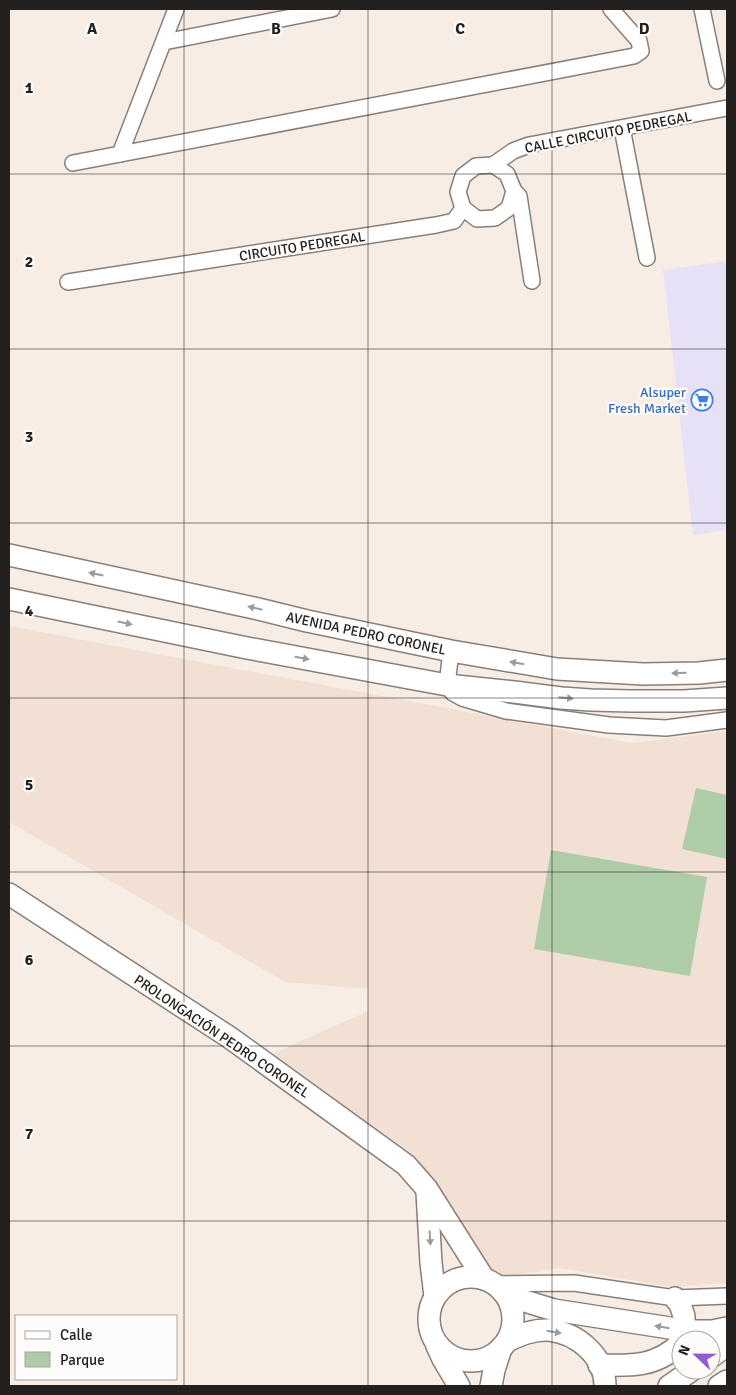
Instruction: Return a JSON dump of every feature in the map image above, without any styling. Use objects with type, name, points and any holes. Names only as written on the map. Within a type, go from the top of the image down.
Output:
[{"type":"main road","name":"AVENIDA PEDRO CORONEL","points":[[9,555],[451,651],[557,669],[643,674],[699,673],[727,670]]},
{"type":"main road","points":[[9,599],[247,648],[447,685],[591,700],[631,701],[723,698]]},
{"type":"main road","points":[[723,698],[713,696],[710,692],[710,686],[716,679],[727,678]]},
{"type":"main road","name":"PROLONGACIÓN PEDRO CORONEL","points":[[9,894],[229,1038],[406,1165],[427,1189],[494,1285]]},
{"type":"main road","points":[[427,1189],[431,1263],[435,1296]]},
{"type":"main road","points":[[459,1386],[442,1359],[430,1331],[428,1319],[430,1307],[435,1296],[451,1281],[468,1277],[494,1285],[515,1298],[554,1310],[671,1335]]},
{"type":"main road","points":[[491,1386],[494,1370],[512,1329],[510,1303],[494,1285]]},
{"type":"main road","points":[[675,1298],[680,1304],[684,1316],[684,1330]]},
{"type":"main road","points":[[435,1341],[447,1353],[462,1360],[473,1361],[484,1359],[494,1354],[504,1344],[525,1333],[547,1330],[565,1334],[584,1344],[594,1356],[605,1377],[605,1386]]},
{"type":"main road","points":[[600,1365],[629,1366],[649,1363],[671,1350]]},
{"type":"main road","points":[[719,1386],[727,1381]]},
{"type":"street","points":[[120,154],[176,9]]},
{"type":"street","points":[[164,42],[332,9]]},
{"type":"street","points":[[74,163],[634,56],[641,51],[639,41],[610,9]]},
{"type":"street","points":[[702,9],[717,81]]},
{"type":"street","name":"CALLE CIRCUITO PEDREGAL","points":[[493,165],[513,151],[529,145],[727,108]]},
{"type":"street","points":[[622,128],[647,258]]},
{"type":"street","points":[[514,191],[509,208],[495,218],[477,218],[463,208],[458,192],[463,176],[476,166],[493,165],[508,174],[514,191],[519,196],[532,281]]},
{"type":"street","name":"CIRCUITO PEDREGAL","points":[[68,282],[436,225],[454,221],[463,208]]},
{"type":"street","points":[[451,651],[447,685],[453,693],[462,698],[506,711],[609,725],[666,728],[727,720]]},
{"type":"street","points":[[494,1285],[574,1282],[661,1297],[727,1296]]},
{"type":"shaded area","name":"Alsuper Fresh Market","points":[[727,261],[727,530],[693,535],[663,270]]},
{"type":"shaded area","points":[[9,626],[632,743],[727,731],[727,1283],[672,1287],[560,1268],[501,1277],[488,1272],[412,1153],[268,1056],[368,1011],[368,989],[285,982],[9,822]]},
{"type":"green space","points":[[696,788],[727,795],[727,859],[682,849]]},
{"type":"green space","points":[[551,850],[707,877],[690,976],[534,949]]},
{"type":"place","name":"Alsuper Fresh Market","points":[[702,400]]}]
